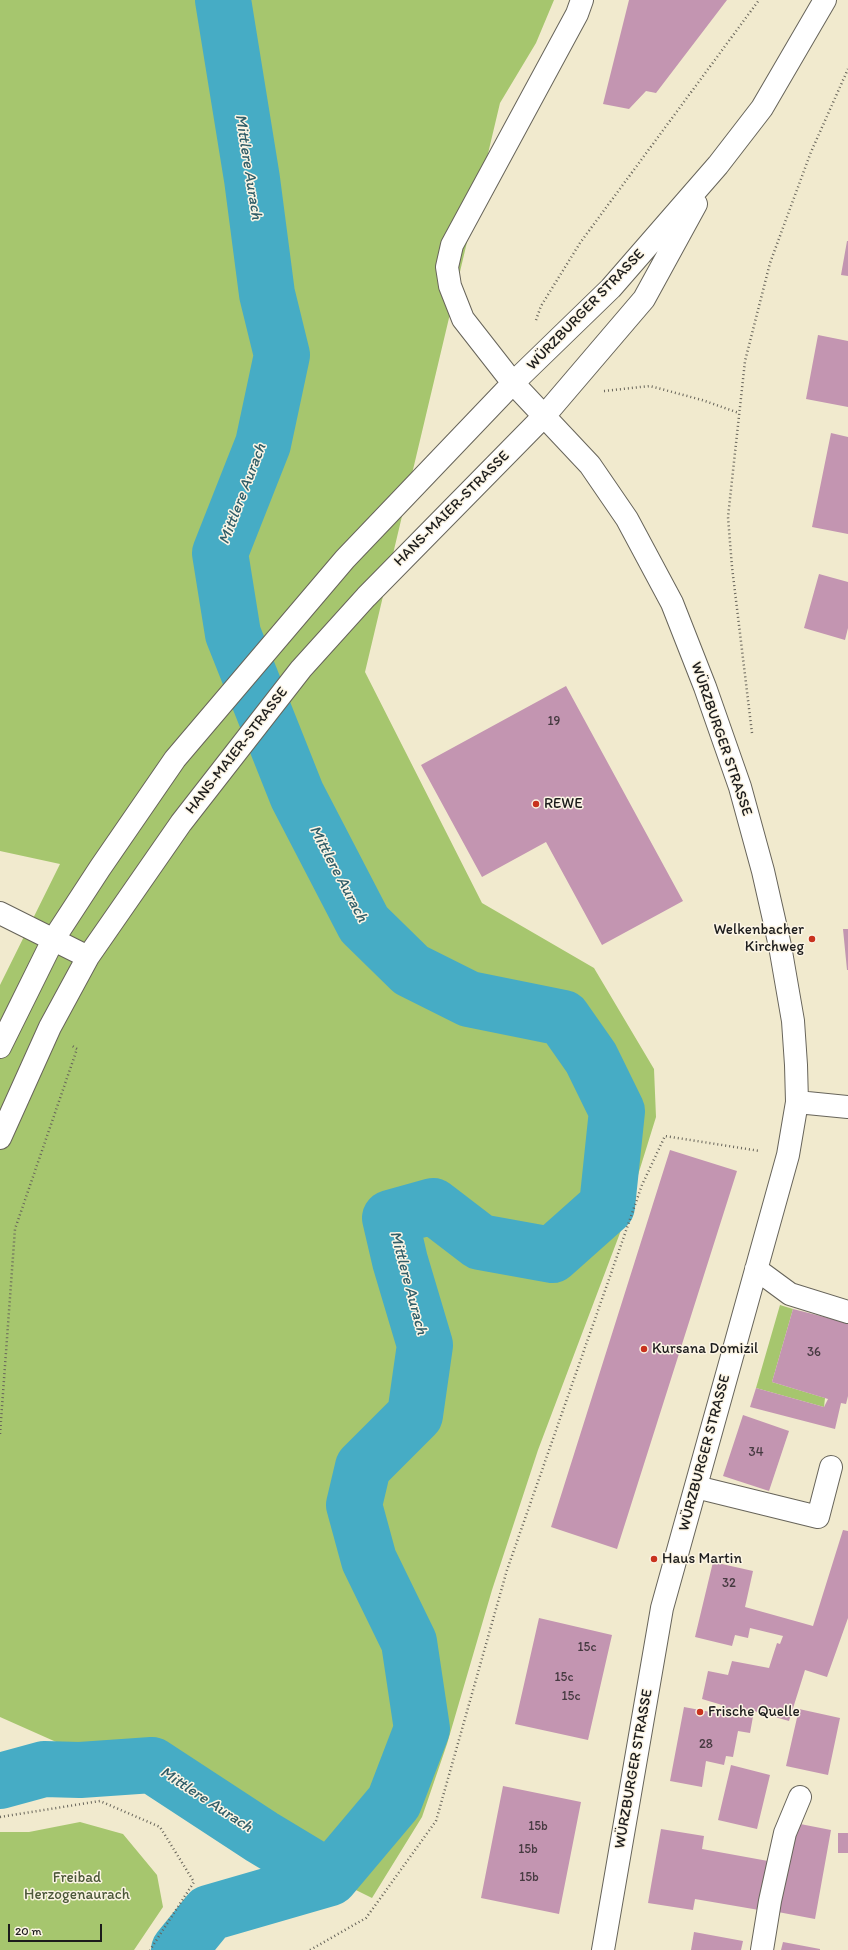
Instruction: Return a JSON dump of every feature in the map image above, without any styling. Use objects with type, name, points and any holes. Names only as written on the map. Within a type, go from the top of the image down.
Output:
[{"type":"street","points":[[0,1047],[53,940],[100,868],[175,759],[345,559],[513,383],[463,319],[450,286],[447,267],[452,245],[576,14],[582,0]]},
{"type":"street","name":"WÜRZBURGER STRASSE","points":[[603,1950],[662,1608],[788,1155],[796,1102],[796,1064],[793,1021],[780,946],[763,871],[740,787],[705,687],[672,603],[627,519],[590,465],[545,415],[513,383],[611,288],[718,165],[762,108],[825,0]]},
{"type":"street","name":"WÜRZBURGER STRASSE","points":[[545,415],[644,299],[718,165]]},
{"type":"street","name":"HANS-MAIER-STRASSE","points":[[0,1138],[50,1027],[88,957],[181,823],[301,669],[366,597],[545,415]]},
{"type":"street","points":[[0,912],[88,957]]},
{"type":"street","points":[[796,1102],[848,1108]]},
{"type":"street","points":[[756,1269],[790,1294],[848,1312]]},
{"type":"street","points":[[696,1487],[818,1517],[831,1467]]},
{"type":"street","points":[[762,1950],[770,1902],[785,1833],[800,1797]]},
{"type":"path","points":[[533,327],[541,306],[580,243],[759,0]]},
{"type":"path","points":[[752,737],[732,567],[728,517],[745,361],[770,262],[812,152],[848,69]]},
{"type":"path","points":[[600,393],[606,390],[650,386],[702,400],[739,413]]},
{"type":"path","points":[[0,1434],[15,1229],[77,1049],[50,1027]]},
{"type":"path","points":[[310,1950],[366,1918],[436,1821],[507,1570],[642,1185],[665,1136],[788,1155]]},
{"type":"path","points":[[0,1817],[100,1801],[160,1827],[194,1882],[150,1950]]},
{"type":"green space","points":[[0,0],[554,0],[536,43],[500,103],[365,672],[482,903],[594,968],[654,1069],[656,1117],[620,1233],[538,1450],[492,1590],[447,1744],[422,1817],[372,1898],[63,1745],[0,1717],[0,985],[60,864],[0,851]]},
{"type":"green space","points":[[780,1305],[793,1309],[772,1382],[825,1398],[824,1407],[756,1388]]},
{"type":"green space","name":"Freibad Herzogenaurach","points":[[80,1822],[123,1834],[157,1875],[163,1907],[134,1950],[0,1950],[0,1832],[29,1832]]},
{"type":"building","points":[[629,0],[727,0],[656,93],[646,91],[629,109],[603,104]]},
{"type":"building","points":[[848,241],[848,276],[841,275]]},
{"type":"building","points":[[818,335],[848,341],[848,407],[806,399]]},
{"type":"building","points":[[831,433],[848,437],[848,534],[812,527]]},
{"type":"building","points":[[819,574],[848,582],[848,628],[845,640],[804,628]]},
{"type":"building","name":"REWE","points":[[566,686],[683,901],[602,945],[546,842],[482,877],[421,765]]},
{"type":"building","points":[[843,929],[848,929],[848,970],[847,970]]},
{"type":"building","name":"Kursana Domizil","points":[[670,1150],[737,1171],[617,1549],[551,1527]]},
{"type":"building","points":[[793,1309],[848,1323],[848,1396],[846,1404],[841,1403],[835,1429],[750,1407],[756,1388],[824,1407],[828,1399],[772,1382]]},
{"type":"building","points":[[743,1415],[789,1431],[769,1491],[723,1476]]},
{"type":"building","points":[[843,1530],[848,1531],[848,1618],[827,1677],[805,1670],[789,1721],[754,1711],[750,1733],[738,1731],[733,1757],[726,1756],[724,1765],[706,1761],[702,1787],[670,1781],[684,1707],[721,1714],[722,1705],[702,1699],[708,1671],[728,1675],[732,1661],[769,1668],[777,1643],[780,1644],[783,1636],[750,1628],[748,1638],[735,1635],[732,1646],[695,1637],[713,1562],[753,1571],[745,1607],[813,1626]]},
{"type":"building","points":[[539,1618],[612,1635],[588,1740],[515,1724]]},
{"type":"building","points":[[799,1709],[840,1718],[828,1775],[786,1766]]},
{"type":"building","points":[[731,1765],[770,1775],[757,1829],[718,1820]]},
{"type":"building","points":[[503,1786],[581,1802],[559,1914],[481,1898]]},
{"type":"building","points":[[795,1823],[831,1830],[815,1919],[778,1912]]},
{"type":"building","points":[[661,1829],[704,1836],[702,1849],[768,1861],[759,1910],[695,1899],[693,1910],[648,1903]]},
{"type":"building","points":[[838,1833],[848,1833],[848,1853],[838,1853]]},
{"type":"building","points":[[694,1932],[743,1941],[741,1950],[691,1950]]},
{"type":"building","points":[[783,1942],[820,1949],[820,1950],[781,1950]]},
{"type":"waterway","name":"Mittlere Aurach","points":[[0,1781],[44,1769],[80,1770],[152,1765],[262,1837],[330,1878],[394,1802],[422,1729],[409,1642],[369,1560],[354,1505],[363,1467],[415,1415],[425,1345],[400,1261],[390,1218],[433,1206],[480,1242],[552,1255],[607,1206],[617,1111],[591,1058],[563,1018],[469,999],[411,970],[364,924],[297,795],[233,634],[220,553],[263,444],[282,355],[267,294],[252,179],[223,0]]},
{"type":"waterway","name":"Mittlere Aurach","points":[[179,1950],[209,1913],[330,1878]]},
{"type":"place","name":"REWE","points":[[536,804]]},
{"type":"place","name":"Welkenbacher Kirchweg","points":[[812,939]]},
{"type":"place","name":"Kursana Domizil","points":[[644,1349]]},
{"type":"place","name":"Haus Martin","points":[[654,1559]]},
{"type":"place","name":"Frische Quelle","points":[[700,1712]]}]
